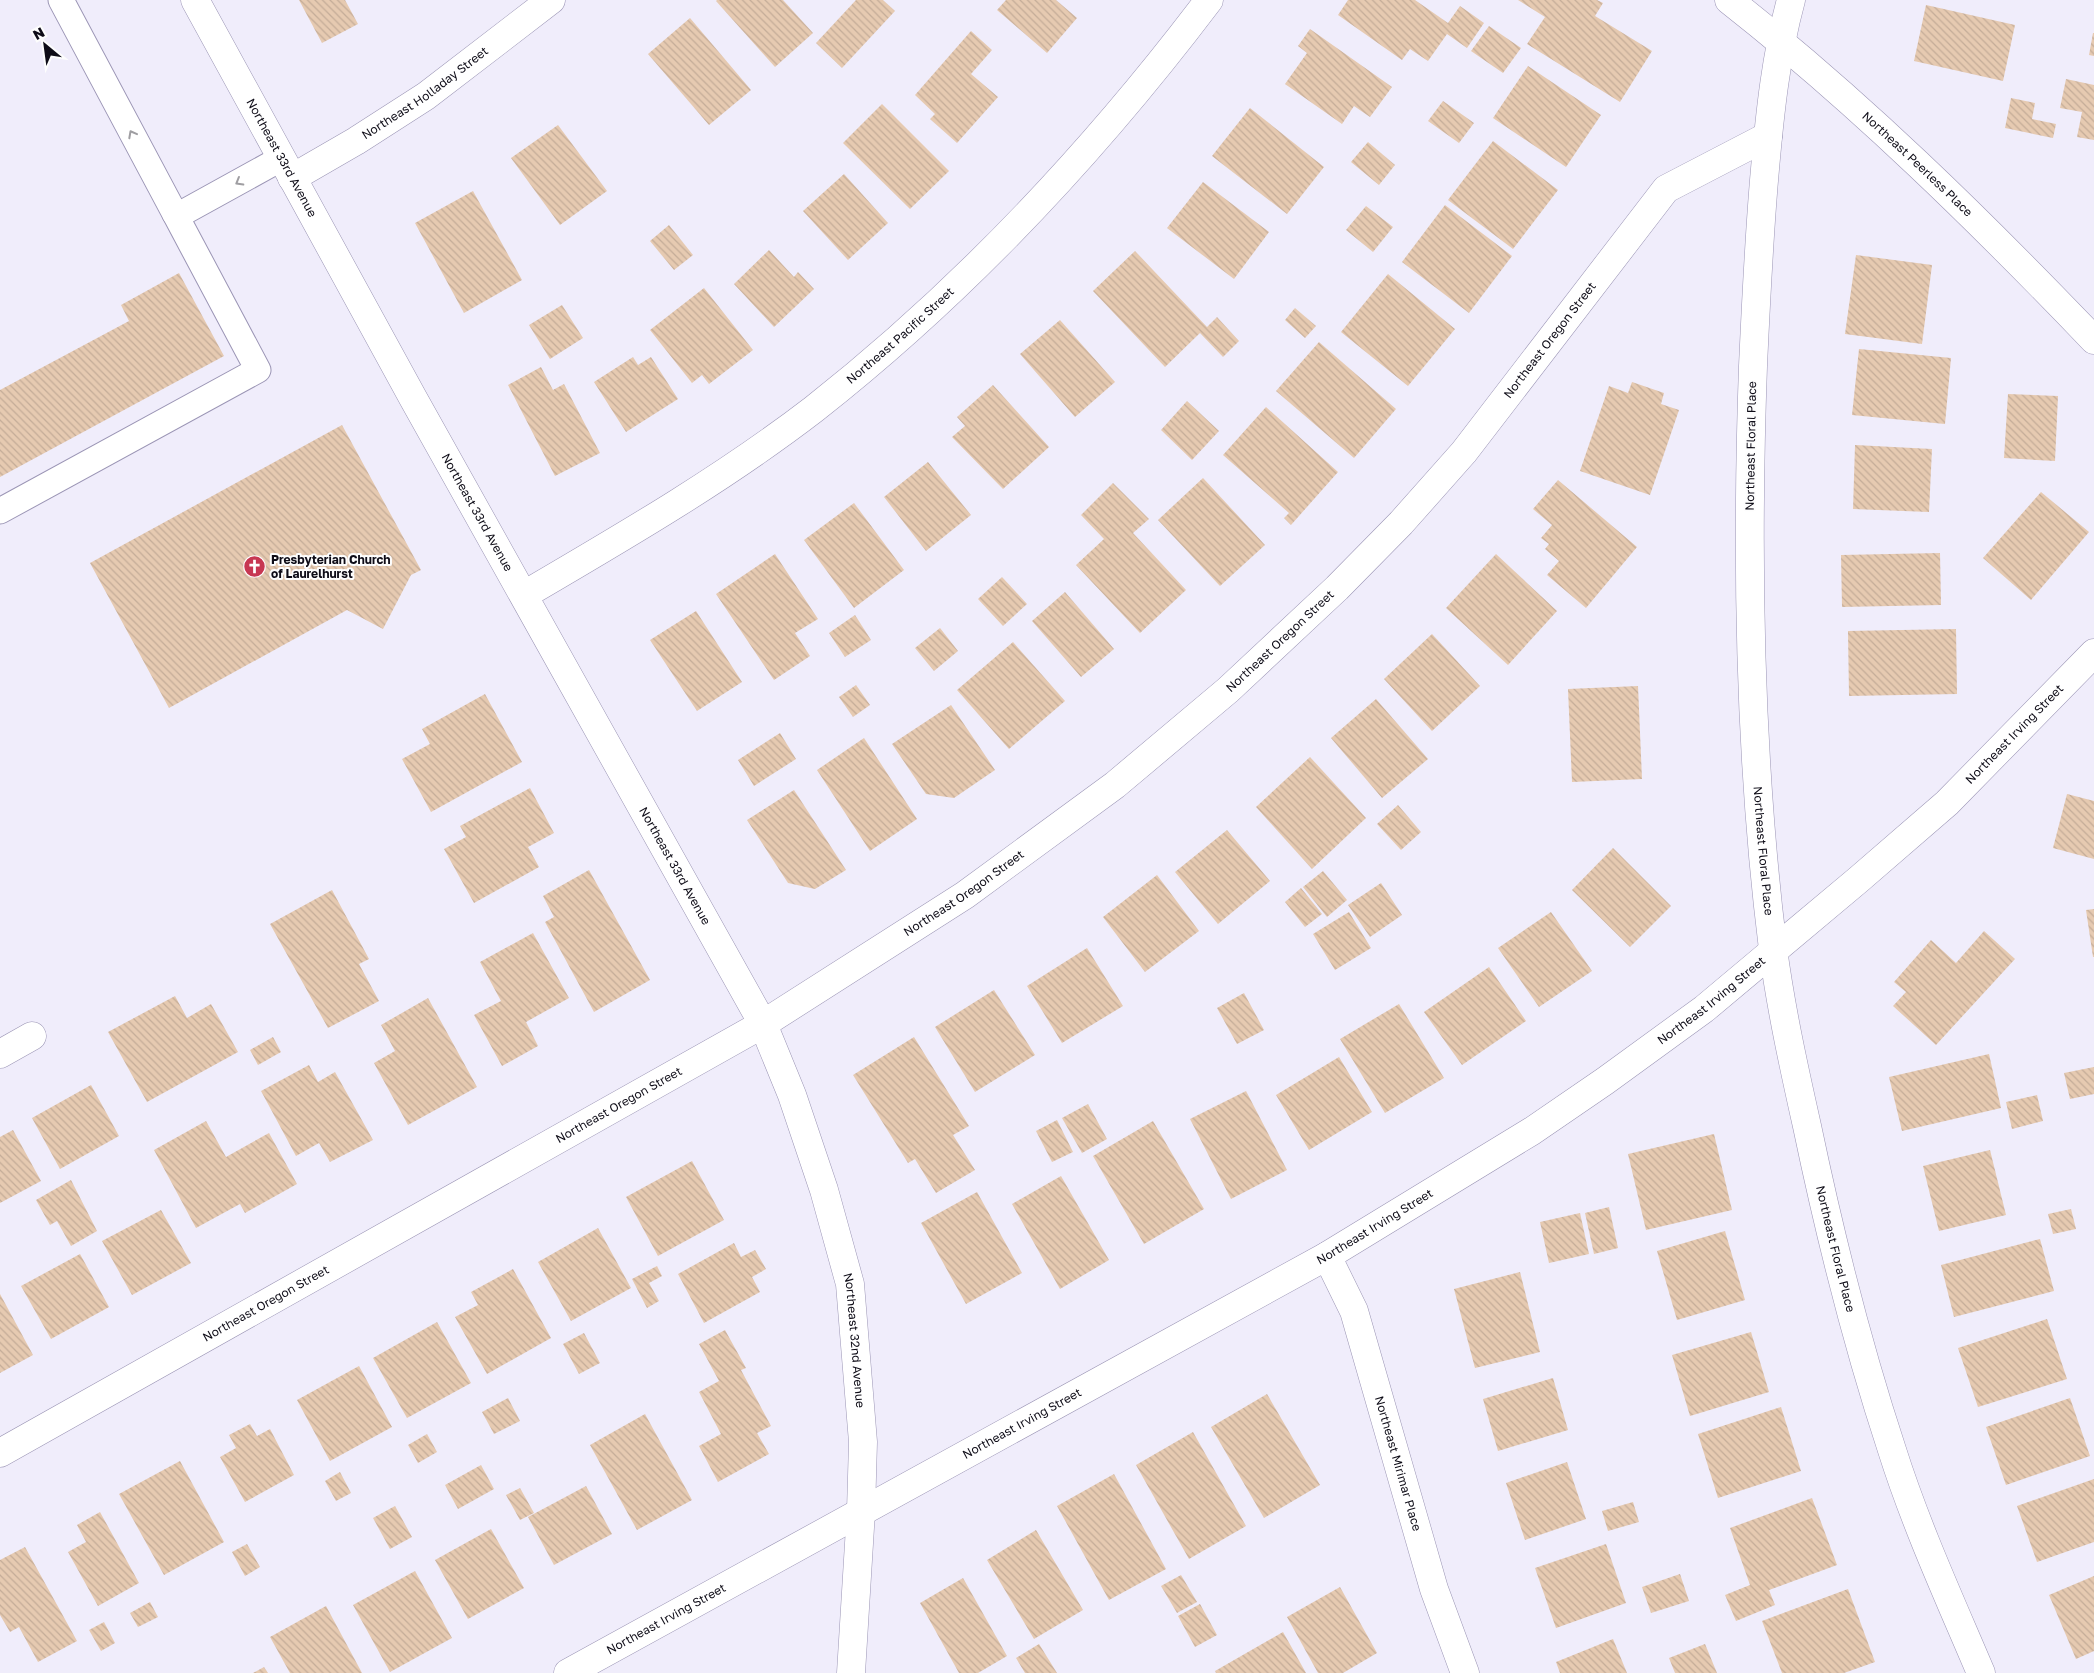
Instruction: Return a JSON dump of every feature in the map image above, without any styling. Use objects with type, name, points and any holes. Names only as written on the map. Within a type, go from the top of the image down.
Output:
[{"type":"street","name":"Northeast 33rd Avenue","points":[[195,0],[762,1024]]},
{"type":"street","name":"Northeast Holladay Street","points":[[287,168],[356,141],[426,96],[551,0]]},
{"type":"street","name":"Northeast Pacific Street","points":[[524,595],[616,541],[737,464],[814,409],[888,348],[960,283],[1034,209],[1118,116],[1161,64],[1209,0]]},
{"type":"street","name":"Northeast Peerless Place","points":[[1729,0],[1780,40],[1840,92],[2003,245],[2094,340]]},
{"type":"street","name":"Northeast Floral Place","points":[[1790,0],[1780,40],[1768,136],[1758,256],[1749,537],[1750,632],[1761,824],[1774,951],[1792,1055],[1823,1201],[1852,1319],[1893,1454],[1940,1575],[1981,1673]]},
{"type":"street","name":"Northeast Oregon Street","points":[[0,1454],[762,1024],[965,895],[1115,786],[1228,690],[1337,588],[1400,523],[1464,452],[1666,190],[1768,136]]},
{"type":"street","name":"Northeast Irving Street","points":[[568,1673],[1327,1256],[1556,1114],[1704,1009],[1947,803],[2094,652]]},
{"type":"street","name":"Northeast 32nd Avenue","points":[[762,1024],[792,1095],[818,1173],[850,1284],[863,1442],[861,1511],[851,1673]]},
{"type":"street","points":[[0,1054],[32,1036]]},
{"type":"street","name":"Northeast Mirimar Place","points":[[1327,1256],[1354,1311],[1434,1589],[1465,1673]]},
{"type":"lane","points":[[0,511],[258,370],[61,0]]},
{"type":"lane","points":[[175,214],[287,168]]},
{"type":"building","points":[[299,0],[345,0],[358,24],[322,43]]},
{"type":"building","points":[[717,0],[783,0],[813,33],[775,67]]},
{"type":"building","points":[[856,0],[883,0],[895,11],[842,68],[816,43]]},
{"type":"building","points":[[1006,0],[1056,0],[1077,18],[1047,53],[997,10]]},
{"type":"building","points":[[1348,0],[1415,0],[1448,23],[1460,6],[1484,23],[1467,48],[1447,34],[1428,61],[1410,49],[1402,60],[1338,15]]},
{"type":"building","points":[[1518,0],[1597,0],[1603,3],[1595,16],[1652,51],[1620,102],[1527,44],[1545,17]]},
{"type":"building","points":[[1926,5],[2015,25],[2003,81],[1914,61]]},
{"type":"building","points":[[690,18],[751,90],[709,125],[648,54]]},
{"type":"building","points":[[1489,26],[1521,48],[1503,73],[1471,51]]},
{"type":"building","points":[[1310,29],[1392,87],[1370,117],[1354,106],[1342,124],[1285,84],[1307,53],[1298,46]]},
{"type":"building","points":[[971,31],[992,50],[971,74],[998,97],[957,143],[930,119],[935,114],[915,95]]},
{"type":"building","points":[[2094,33],[2094,56],[2089,55]]},
{"type":"building","points":[[1528,66],[1601,115],[1566,167],[1493,118]]},
{"type":"building","points":[[2066,79],[2094,85],[2094,140],[2077,137],[2082,112],[2060,108]]},
{"type":"building","points":[[2011,98],[2035,103],[2032,119],[2056,124],[2053,138],[2005,128]]},
{"type":"building","points":[[1443,101],[1474,123],[1459,143],[1428,121]]},
{"type":"building","points":[[882,104],[949,171],[910,209],[843,143]]},
{"type":"building","points":[[1250,108],[1324,167],[1287,214],[1212,156]]},
{"type":"building","points":[[558,125],[607,191],[560,225],[511,158]]},
{"type":"building","points":[[1493,141],[1558,190],[1513,249],[1448,200]]},
{"type":"building","points":[[1368,142],[1395,165],[1379,185],[1351,162]]},
{"type":"building","points":[[844,174],[888,223],[848,260],[803,211]]},
{"type":"building","points":[[1203,182],[1269,232],[1234,279],[1167,228]]},
{"type":"building","points":[[473,191],[522,280],[464,313],[415,223]]},
{"type":"building","points":[[1445,205],[1512,256],[1469,313],[1402,262]]},
{"type":"building","points":[[1366,206],[1393,227],[1373,252],[1346,230]]},
{"type":"building","points":[[669,225],[693,255],[674,270],[650,241]]},
{"type":"building","points":[[769,250],[794,277],[798,272],[814,289],[774,327],[734,284]]},
{"type":"building","points":[[1135,251],[1207,327],[1217,317],[1239,341],[1223,357],[1200,333],[1165,367],[1093,291]]},
{"type":"building","points":[[1856,255],[1932,265],[1922,344],[1845,334]]},
{"type":"building","points":[[179,273],[224,356],[0,477],[0,390],[129,321],[121,305]]},
{"type":"building","points":[[1388,274],[1455,329],[1408,386],[1341,332]]},
{"type":"building","points":[[704,288],[753,350],[709,384],[702,375],[692,383],[650,330]]},
{"type":"building","points":[[562,305],[583,338],[550,359],[529,325]]},
{"type":"building","points":[[1295,308],[1316,326],[1305,338],[1285,320]]},
{"type":"building","points":[[1060,320],[1115,382],[1075,417],[1020,354]]},
{"type":"building","points":[[1319,342],[1396,409],[1354,458],[1276,391]]},
{"type":"building","points":[[1859,349],[1951,358],[1945,424],[1852,415]]},
{"type":"building","points":[[633,357],[638,365],[651,357],[678,399],[626,432],[594,382]]},
{"type":"building","points":[[541,367],[553,390],[564,384],[600,453],[555,476],[508,385]]},
{"type":"building","points":[[1632,382],[1664,393],[1661,404],[1679,410],[1650,495],[1580,471],[1609,386],[1628,393]]},
{"type":"building","points":[[993,385],[1049,447],[1003,489],[952,437],[965,426],[957,417]]},
{"type":"building","points":[[2008,394],[2058,396],[2055,461],[2004,458]]},
{"type":"building","points":[[1187,401],[1219,431],[1192,460],[1161,430]]},
{"type":"building","points":[[1266,407],[1338,472],[1291,525],[1284,518],[1289,513],[1223,455]]},
{"type":"building","name":"Presbyterian Church of Laurelhurst","points":[[342,425],[421,570],[411,575],[383,629],[347,610],[169,708],[90,563]]},
{"type":"building","points":[[1855,445],[1932,449],[1929,512],[1853,509]]},
{"type":"building","points":[[928,462],[971,515],[926,551],[884,497]]},
{"type":"building","points":[[1203,478],[1265,545],[1220,586],[1158,520]]},
{"type":"building","points":[[1558,480],[1637,547],[1586,608],[1547,575],[1559,561],[1545,549],[1549,544],[1541,538],[1552,525],[1533,509]]},
{"type":"building","points":[[1113,483],[1149,519],[1133,533],[1186,590],[1140,633],[1076,565],[1104,539],[1081,515]]},
{"type":"building","points":[[2041,492],[2089,532],[2031,600],[1983,558]]},
{"type":"building","points":[[854,503],[904,570],[854,608],[804,540]]},
{"type":"building","points":[[1940,553],[1941,605],[1842,607],[1841,555]]},
{"type":"building","points":[[775,554],[818,619],[795,633],[810,656],[774,680],[716,594]]},
{"type":"building","points":[[1496,554],[1557,611],[1508,665],[1446,608]]},
{"type":"building","points":[[1002,577],[1027,604],[1003,626],[978,599]]},
{"type":"building","points":[[1065,592],[1114,649],[1081,677],[1032,621]]},
{"type":"building","points":[[696,611],[742,682],[697,711],[650,640]]},
{"type":"building","points":[[855,615],[871,640],[845,657],[829,633]]},
{"type":"building","points":[[940,628],[958,651],[934,671],[915,648]]},
{"type":"building","points":[[1956,629],[1957,694],[1849,696],[1848,631]]},
{"type":"building","points":[[1432,634],[1480,686],[1432,731],[1384,679]]},
{"type":"building","points":[[1013,642],[1065,701],[1009,749],[957,690]]},
{"type":"building","points":[[856,685],[870,705],[853,717],[839,697]]},
{"type":"building","points":[[1638,686],[1642,779],[1572,782],[1568,689]]},
{"type":"building","points":[[485,694],[522,762],[431,812],[402,759],[430,744],[422,729]]},
{"type":"building","points":[[1376,699],[1428,759],[1382,798],[1331,738]]},
{"type":"building","points":[[951,705],[995,770],[954,798],[926,794],[892,744]]},
{"type":"building","points":[[780,733],[796,759],[754,786],[738,760]]},
{"type":"building","points":[[864,738],[917,819],[870,851],[817,770]]},
{"type":"building","points":[[1310,757],[1366,818],[1312,869],[1256,807]]},
{"type":"building","points":[[530,788],[554,833],[528,847],[539,867],[474,903],[444,849],[466,837],[460,826]]},
{"type":"building","points":[[794,790],[846,870],[815,889],[788,883],[747,820]]},
{"type":"building","points":[[2067,794],[2094,801],[2094,859],[2053,848]]},
{"type":"building","points":[[1398,805],[1421,832],[1401,850],[1377,824]]},
{"type":"building","points":[[1227,830],[1270,881],[1218,924],[1175,872]]},
{"type":"building","points":[[1613,848],[1671,906],[1630,947],[1572,890]]},
{"type":"building","points":[[589,870],[650,980],[594,1012],[545,922],[554,917],[543,896]]},
{"type":"building","points":[[1323,871],[1347,900],[1327,917],[1303,887]]},
{"type":"building","points":[[1157,875],[1199,931],[1145,972],[1103,917]]},
{"type":"building","points":[[1381,883],[1402,915],[1370,937],[1348,905]]},
{"type":"building","points":[[1301,888],[1322,914],[1305,927],[1285,902]]},
{"type":"building","points":[[332,890],[369,959],[359,964],[379,1001],[328,1028],[270,924]]},
{"type":"building","points":[[2094,909],[2094,957],[2093,957],[2086,910]]},
{"type":"building","points":[[1349,912],[1371,948],[1335,970],[1313,934]]},
{"type":"building","points":[[1551,912],[1592,971],[1539,1007],[1498,948]]},
{"type":"building","points":[[1984,931],[2015,959],[1936,1045],[1893,1006],[1906,992],[1894,982],[1931,940],[1956,963]]},
{"type":"building","points":[[533,933],[569,998],[526,1022],[538,1046],[502,1066],[474,1015],[501,1001],[480,962]]},
{"type":"building","points":[[1087,948],[1123,1006],[1062,1043],[1027,986]]},
{"type":"building","points":[[1489,967],[1526,1021],[1462,1065],[1424,1012]]},
{"type":"building","points":[[994,990],[1035,1055],[975,1092],[935,1027]]},
{"type":"building","points":[[1244,993],[1264,1030],[1237,1044],[1217,1008]]},
{"type":"building","points":[[175,996],[187,1018],[211,1004],[238,1052],[147,1102],[108,1032]]},
{"type":"building","points":[[428,998],[477,1087],[408,1125],[374,1063],[395,1051],[381,1025]]},
{"type":"building","points":[[1399,1004],[1444,1078],[1385,1113],[1340,1039]]},
{"type":"building","points":[[273,1037],[281,1052],[258,1065],[250,1050]]},
{"type":"building","points":[[914,1037],[969,1126],[953,1135],[975,1170],[936,1193],[915,1159],[908,1163],[853,1075]]},
{"type":"building","points":[[1989,1054],[2001,1108],[1902,1131],[1889,1077]]},
{"type":"building","points":[[1339,1057],[1372,1112],[1309,1150],[1276,1095]]},
{"type":"building","points":[[309,1065],[318,1082],[335,1072],[373,1140],[330,1162],[319,1143],[296,1156],[261,1091]]},
{"type":"building","points":[[2094,1067],[2094,1094],[2070,1099],[2064,1073]]},
{"type":"building","points":[[91,1085],[119,1136],[60,1169],[32,1118]]},
{"type":"building","points":[[1246,1091],[1287,1170],[1231,1199],[1190,1119]]},
{"type":"building","points":[[2037,1095],[2043,1121],[2012,1129],[2006,1102]]},
{"type":"building","points":[[1088,1104],[1107,1139],[1082,1153],[1062,1118]]},
{"type":"building","points":[[1057,1120],[1073,1152],[1052,1162],[1036,1131]]},
{"type":"building","points":[[206,1121],[226,1157],[269,1133],[297,1184],[245,1213],[240,1204],[196,1228],[154,1150]]},
{"type":"building","points":[[1153,1121],[1204,1209],[1144,1244],[1093,1156]]},
{"type":"building","points":[[13,1130],[41,1181],[0,1203],[0,1137]]},
{"type":"building","points":[[1714,1134],[1732,1210],[1646,1230],[1628,1154]]},
{"type":"building","points":[[1990,1150],[2006,1215],[1939,1231],[1923,1166]]},
{"type":"building","points":[[692,1161],[724,1220],[658,1256],[626,1197]]},
{"type":"building","points":[[1061,1176],[1109,1260],[1060,1289],[1012,1204]]},
{"type":"building","points":[[71,1180],[97,1231],[71,1246],[57,1221],[50,1225],[36,1200]]},
{"type":"building","points":[[977,1192],[1022,1273],[966,1304],[921,1223]]},
{"type":"building","points":[[1609,1207],[1618,1248],[1594,1254],[1585,1213]]},
{"type":"building","points":[[2071,1209],[2076,1229],[2053,1234],[2048,1214]]},
{"type":"building","points":[[161,1210],[191,1263],[132,1295],[102,1241]]},
{"type":"building","points":[[1580,1213],[1589,1254],[1549,1263],[1540,1222]]},
{"type":"building","points":[[598,1228],[631,1288],[571,1321],[538,1262]]},
{"type":"building","points":[[1725,1231],[1745,1300],[1677,1320],[1657,1251]]},
{"type":"building","points":[[2040,1239],[2054,1291],[1954,1317],[1941,1265]]},
{"type":"building","points":[[734,1243],[741,1257],[755,1250],[766,1269],[752,1277],[760,1292],[704,1323],[678,1274]]},
{"type":"building","points":[[80,1254],[109,1307],[51,1339],[21,1286]]},
{"type":"building","points":[[657,1266],[662,1276],[649,1283],[659,1301],[647,1308],[632,1279]]},
{"type":"building","points":[[513,1269],[551,1338],[487,1374],[455,1317],[478,1305],[471,1292]]},
{"type":"building","points":[[1520,1272],[1540,1352],[1475,1368],[1454,1289]]},
{"type":"building","points":[[0,1294],[33,1355],[0,1373]]},
{"type":"building","points":[[2047,1319],[2067,1379],[1978,1407],[1958,1348]]},
{"type":"building","points":[[437,1322],[471,1383],[407,1418],[373,1358]]},
{"type":"building","points":[[725,1330],[746,1368],[741,1370],[771,1426],[757,1433],[769,1454],[718,1482],[699,1446],[721,1434],[699,1392],[719,1381],[699,1344]]},
{"type":"building","points":[[1751,1332],[1769,1392],[1690,1416],[1672,1355]]},
{"type":"building","points":[[584,1333],[600,1363],[579,1374],[563,1344]]},
{"type":"building","points":[[359,1366],[392,1427],[330,1461],[297,1400]]},
{"type":"building","points":[[1553,1378],[1568,1430],[1498,1451],[1483,1399]]},
{"type":"building","points":[[1267,1394],[1320,1485],[1264,1518],[1211,1427]]},
{"type":"building","points":[[508,1398],[520,1421],[494,1434],[482,1412]]},
{"type":"building","points":[[2070,1398],[2090,1456],[2006,1485],[1986,1427]]},
{"type":"building","points":[[1781,1407],[1801,1471],[1718,1498],[1698,1434]]},
{"type":"building","points":[[645,1414],[692,1500],[637,1530],[590,1445]]},
{"type":"building","points":[[250,1424],[257,1436],[270,1429],[294,1475],[245,1502],[220,1457],[236,1448],[229,1435]]},
{"type":"building","points":[[1193,1432],[1246,1526],[1189,1559],[1136,1465]]},
{"type":"building","points":[[427,1434],[437,1452],[418,1463],[408,1445]]},
{"type":"building","points":[[180,1461],[224,1542],[164,1575],[119,1494]]},
{"type":"building","points":[[1567,1462],[1586,1519],[1525,1540],[1506,1483]]},
{"type":"building","points":[[481,1465],[494,1489],[458,1509],[445,1485]]},
{"type":"building","points":[[340,1472],[351,1493],[336,1501],[325,1481]]},
{"type":"building","points":[[1114,1474],[1166,1569],[1109,1600],[1057,1506]]},
{"type":"building","points":[[2094,1479],[2094,1542],[2037,1562],[2017,1506]]},
{"type":"building","points":[[586,1486],[612,1534],[554,1565],[528,1517]]},
{"type":"building","points":[[520,1488],[534,1513],[520,1520],[506,1495]]},
{"type":"building","points":[[1812,1498],[1837,1565],[1769,1590],[1775,1605],[1736,1621],[1725,1595],[1750,1585],[1730,1528]]},
{"type":"building","points":[[1633,1502],[1639,1522],[1608,1531],[1602,1511]]},
{"type":"building","points":[[395,1506],[412,1537],[390,1549],[373,1518]]},
{"type":"building","points":[[100,1512],[139,1583],[98,1606],[68,1552],[86,1542],[77,1525]]},
{"type":"building","points":[[491,1529],[524,1588],[468,1619],[435,1560]]},
{"type":"building","points":[[1036,1530],[1083,1610],[1034,1639],[987,1560]]},
{"type":"building","points":[[247,1544],[260,1567],[245,1576],[232,1552]]},
{"type":"building","points":[[1606,1544],[1626,1603],[1556,1628],[1535,1568]]},
{"type":"building","points":[[25,1547],[77,1641],[38,1662],[19,1627],[10,1632],[0,1615],[0,1560]]},
{"type":"building","points":[[415,1571],[452,1638],[390,1672],[353,1605]]},
{"type":"building","points":[[1680,1574],[1689,1601],[1651,1613],[1642,1587]]},
{"type":"building","points":[[1181,1575],[1197,1602],[1177,1613],[1161,1586]]},
{"type":"building","points":[[2094,1576],[2094,1651],[2076,1659],[2049,1595]]},
{"type":"building","points":[[963,1578],[1007,1656],[978,1673],[959,1673],[920,1603]]},
{"type":"building","points":[[1340,1587],[1377,1653],[1343,1673],[1318,1673],[1287,1617]]},
{"type":"building","points":[[1848,1589],[1875,1662],[1844,1673],[1782,1673],[1762,1621]]},
{"type":"building","points":[[150,1602],[158,1617],[138,1627],[130,1613]]},
{"type":"building","points":[[1200,1604],[1217,1635],[1195,1647],[1178,1616]]},
{"type":"building","points":[[326,1606],[362,1673],[290,1673],[270,1637]]},
{"type":"building","points":[[104,1622],[115,1643],[101,1651],[89,1630]]},
{"type":"building","points":[[1283,1632],[1306,1673],[1216,1673],[1215,1671]]},
{"type":"building","points":[[1613,1639],[1627,1673],[1560,1673],[1556,1662]]},
{"type":"building","points":[[1039,1644],[1057,1673],[1025,1673],[1016,1658]]},
{"type":"building","points":[[1705,1644],[1717,1673],[1675,1673],[1669,1658]]},
{"type":"building","points":[[264,1667],[268,1673],[253,1673]]},
{"type":"place","name":"Presbyterian Church of Laurelhurst","points":[[255,567]]}]
